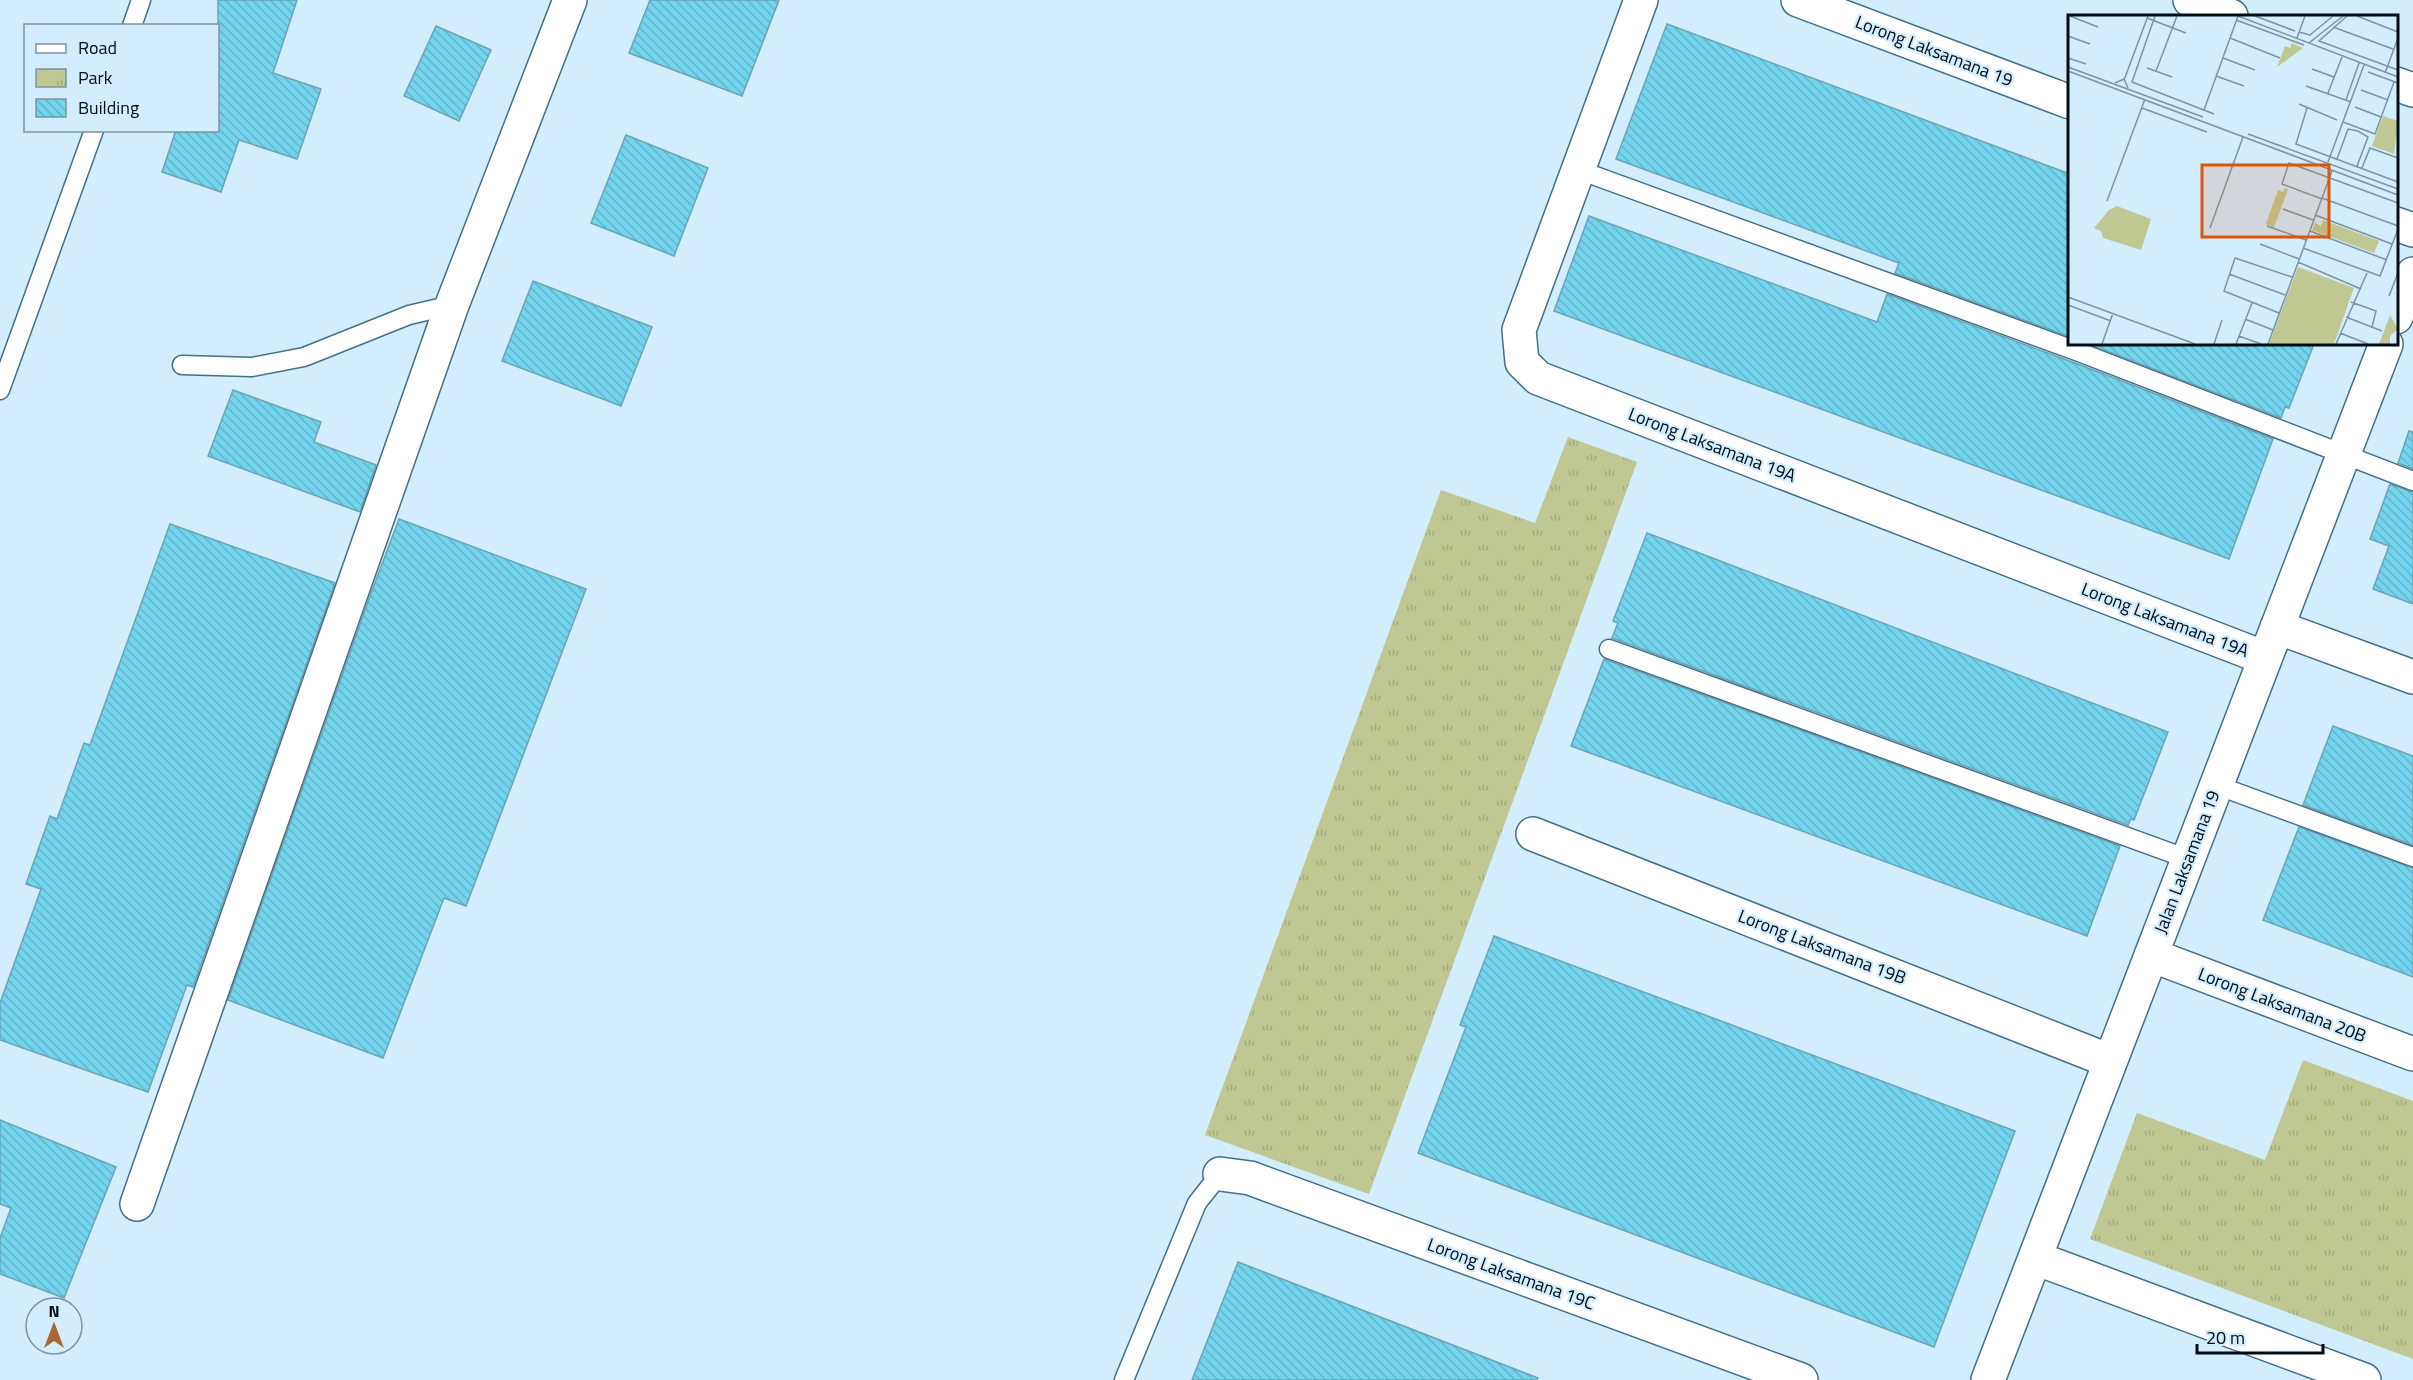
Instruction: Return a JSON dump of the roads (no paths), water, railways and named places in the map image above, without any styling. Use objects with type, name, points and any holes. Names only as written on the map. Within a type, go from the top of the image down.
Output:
[{"type":"street","points":[[137,1204],[452,305],[570,0]]},
{"type":"street","name":"Lorong Laksamana 19A","points":[[1641,0],[1519,330],[1522,362],[1538,378],[2265,658]]},
{"type":"street","name":"Lorong Laksamana 19","points":[[1798,0],[2068,101]]},
{"type":"street","points":[[2190,0],[2228,15]]},
{"type":"street","points":[[2398,84],[2413,90]]},
{"type":"street","points":[[2398,224],[2413,230]]},
{"type":"street","points":[[2398,314],[2413,274]]},
{"type":"street","name":"Jalan Laksamana 19","points":[[1988,1380],[2386,345]]},
{"type":"street","points":[[2277,627],[2413,677]]},
{"type":"street","name":"Lorong Laksamana 19B","points":[[1533,834],[2110,1060]]},
{"type":"street","name":"Lorong Laksamana 20B","points":[[2151,955],[2413,1054]]},
{"type":"street","name":"Lorong Laksamana 19C","points":[[1220,1174],[1250,1178],[1801,1380]]},
{"type":"street","points":[[2035,1257],[2364,1380]]},
{"type":"lane","points":[[133,24],[141,0]]},
{"type":"lane","points":[[0,390],[93,132]]},
{"type":"lane","points":[[1580,170],[2079,351],[2343,456],[2413,481]]},
{"type":"lane","points":[[182,365],[252,368],[304,357],[408,315],[452,305]]},
{"type":"lane","points":[[1610,649],[2188,859]]},
{"type":"lane","points":[[2216,785],[2413,857]]},
{"type":"lane","points":[[1125,1380],[1197,1203],[1220,1174]]}]
